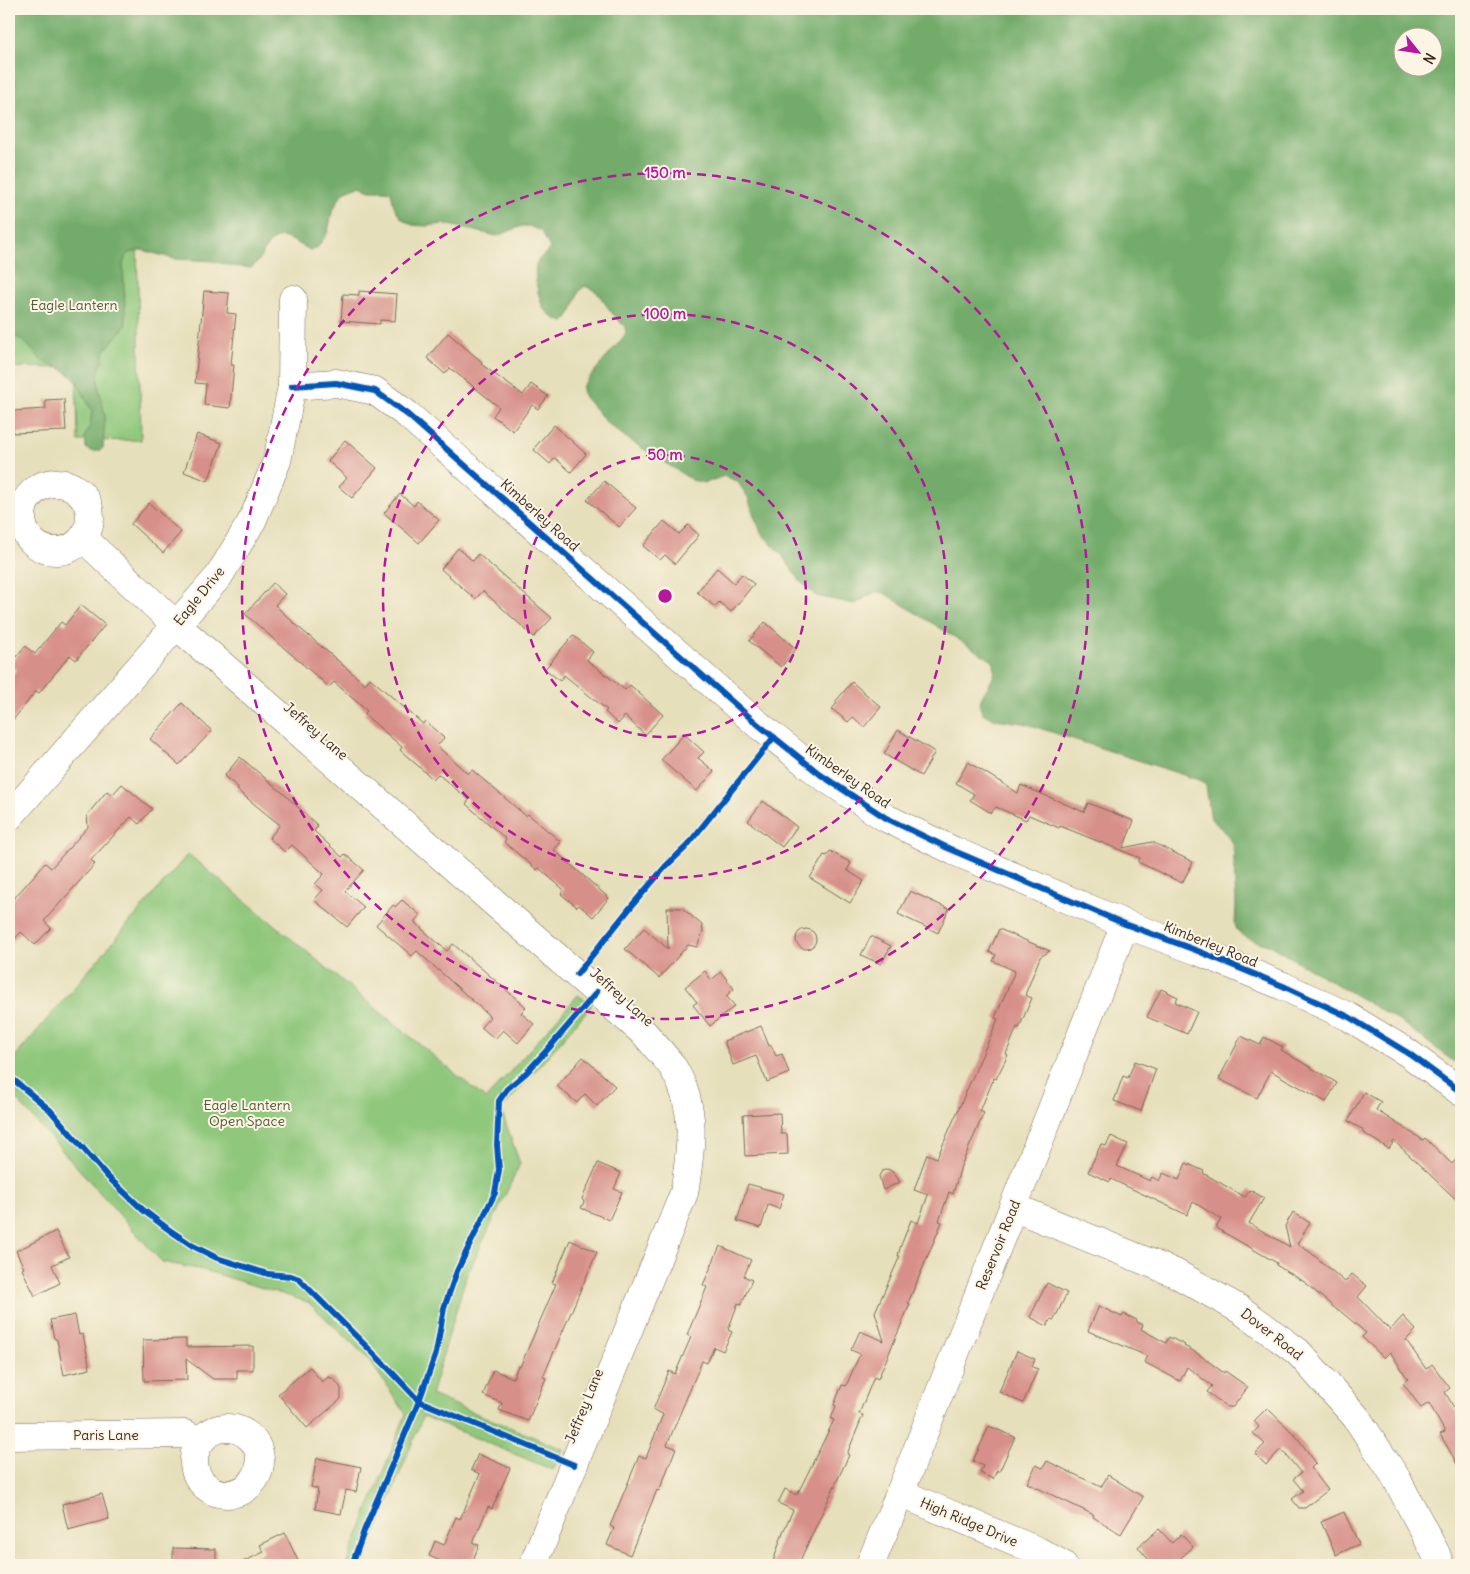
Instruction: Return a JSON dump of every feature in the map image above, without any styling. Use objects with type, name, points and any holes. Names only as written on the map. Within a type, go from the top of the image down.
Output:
[{"type":"street","name":"Eagle Drive","points":[[9,816],[219,576],[253,519],[278,461],[292,386],[293,299]]},
{"type":"street","name":"Kimberley Road","points":[[292,386],[336,383],[375,391],[408,415],[754,722],[821,775],[886,818],[954,852],[1126,924],[1283,986],[1349,1017],[1408,1053],[1461,1092]]},
{"type":"street","name":"Jeffrey Lane","points":[[84,539],[176,625],[645,1034],[674,1069],[688,1102],[692,1144],[684,1192],[533,1565]]},
{"type":"street","name":"Reservoir Road","points":[[870,1565],[1126,924]]},
{"type":"street","name":"Dover Road","points":[[1013,1207],[1175,1273],[1241,1310],[1298,1352],[1356,1417],[1395,1476],[1440,1565]]},
{"type":"street","name":"Paris Lane","points":[[9,1436],[185,1434],[201,1441]]},
{"type":"street","name":"High Ridge Drive","points":[[900,1492],[1038,1551],[1063,1565]]},
{"type":"green space","points":[[9,9],[1461,9],[1461,1067],[1401,1022],[1271,946],[1247,938],[1237,930],[1235,924],[1233,843],[1225,832],[1211,819],[1206,786],[1202,781],[1027,724],[984,714],[980,704],[994,675],[993,661],[884,593],[875,592],[854,604],[816,596],[801,582],[781,554],[762,534],[748,497],[737,481],[724,476],[705,483],[692,480],[628,439],[607,423],[585,397],[582,391],[583,385],[622,339],[626,333],[625,327],[597,292],[585,286],[579,291],[572,311],[564,322],[554,318],[546,311],[540,301],[536,266],[537,262],[550,248],[541,231],[529,226],[522,226],[497,236],[445,224],[412,225],[401,218],[394,206],[391,192],[371,190],[359,186],[341,195],[332,212],[328,232],[317,248],[310,250],[290,239],[279,238],[268,245],[251,268],[213,261],[175,259],[142,250],[130,253],[125,258],[123,265],[126,325],[105,350],[98,376],[105,415],[103,448],[97,451],[91,451],[86,448],[85,436],[90,424],[92,411],[76,380],[61,368],[42,361],[25,342],[14,336],[9,337]]},
{"type":"green space","name":"Eagle Lantern","points":[[137,237],[141,440],[78,441],[76,368],[9,367],[9,243]]},
{"type":"green space","name":"Eagle Lantern Open Space","points":[[188,854],[486,1099],[578,995],[592,1005],[501,1110],[520,1164],[466,1277],[431,1395],[563,1449],[553,1470],[423,1416],[363,1565],[346,1565],[406,1414],[368,1358],[308,1302],[204,1270],[162,1262],[9,1091],[9,1064]]},
{"type":"building","points":[[204,291],[229,293],[227,313],[236,314],[231,365],[234,365],[230,408],[204,405],[206,384],[195,383]]},
{"type":"building","points":[[359,291],[397,294],[395,321],[380,320],[380,324],[341,321],[343,294],[359,295]]},
{"type":"building","points":[[448,333],[482,362],[481,364],[523,395],[531,384],[548,396],[538,409],[532,405],[513,431],[493,416],[499,407],[450,368],[445,374],[427,358]]},
{"type":"building","points":[[64,399],[66,431],[13,433],[12,411],[46,409],[45,400]]},
{"type":"building","points":[[554,425],[586,454],[571,472],[555,458],[550,464],[534,450]]},
{"type":"building","points":[[197,434],[222,443],[208,481],[184,472]]},
{"type":"building","points":[[345,440],[377,468],[352,498],[339,487],[347,478],[328,461]]},
{"type":"building","points":[[604,481],[636,508],[619,527],[587,500]]},
{"type":"building","points":[[400,494],[414,506],[417,501],[439,520],[419,543],[384,513]]},
{"type":"building","points":[[149,503],[181,532],[163,553],[131,524]]},
{"type":"building","points":[[664,521],[679,534],[688,525],[699,535],[675,564],[665,555],[660,560],[643,546]]},
{"type":"building","points":[[458,548],[473,561],[478,554],[552,618],[534,637],[483,591],[475,599],[441,569]]},
{"type":"building","points":[[717,568],[734,583],[742,574],[754,584],[731,612],[719,602],[715,607],[697,592]]},
{"type":"building","points":[[273,583],[285,594],[275,605],[295,624],[365,684],[370,678],[423,724],[425,721],[444,738],[437,746],[468,774],[472,770],[526,816],[528,814],[561,842],[554,850],[609,898],[593,917],[579,905],[577,907],[561,894],[564,890],[539,868],[537,870],[504,842],[506,839],[466,804],[469,800],[438,774],[433,779],[400,750],[402,747],[364,714],[367,711],[334,682],[329,687],[245,614]]},
{"type":"building","points":[[81,605],[105,625],[76,660],[70,655],[39,693],[36,691],[9,725],[9,679],[17,669],[10,664],[25,646],[35,654],[61,622],[65,625]]},
{"type":"building","points":[[765,622],[796,649],[781,667],[749,641]]},
{"type":"building","points":[[573,635],[593,652],[587,660],[625,690],[630,685],[663,715],[645,735],[625,716],[618,724],[605,712],[607,710],[564,675],[560,681],[545,669]]},
{"type":"building","points":[[852,682],[881,707],[864,727],[853,717],[848,722],[832,709],[837,703],[835,702]]},
{"type":"building","points":[[182,703],[212,731],[179,765],[150,739]]},
{"type":"building","points":[[898,730],[935,752],[921,776],[884,754]]},
{"type":"building","points":[[684,734],[704,752],[698,758],[714,771],[697,791],[661,760]]},
{"type":"building","points":[[240,757],[283,793],[318,826],[314,831],[342,857],[345,854],[364,870],[345,891],[364,907],[347,927],[314,900],[323,890],[315,884],[324,874],[292,845],[285,852],[269,838],[280,825],[237,790],[239,788],[224,776]]},
{"type":"building","points":[[968,762],[1018,793],[1021,785],[1084,812],[1088,803],[1134,821],[1123,848],[1152,842],[1193,862],[1182,883],[1138,862],[1140,858],[1060,826],[1059,828],[1029,815],[1026,820],[996,807],[991,813],[970,800],[974,794],[956,783]]},
{"type":"building","points":[[122,784],[152,809],[139,824],[131,817],[91,860],[95,864],[44,921],[51,928],[35,945],[21,932],[9,945],[9,904],[45,863],[51,868],[88,827],[87,815],[107,791],[112,795]]},
{"type":"building","points":[[763,801],[797,827],[782,847],[748,821]]},
{"type":"building","points":[[830,851],[851,863],[847,870],[864,881],[850,903],[810,878],[824,855],[827,856]]},
{"type":"building","points":[[910,891],[949,909],[938,933],[898,914]]},
{"type":"building","points":[[402,900],[420,915],[414,922],[447,951],[453,944],[526,1007],[521,1013],[534,1024],[518,1043],[503,1030],[495,1039],[481,1027],[490,1017],[483,1010],[417,951],[412,956],[376,925],[393,905],[395,907]]},
{"type":"building","points":[[667,908],[682,908],[702,925],[703,932],[697,947],[688,945],[659,978],[625,949],[644,928],[668,949]]},
{"type":"building","points":[[806,929],[813,932],[816,939],[813,946],[806,949],[799,946],[796,939],[799,932]]},
{"type":"building","points":[[999,929],[1050,951],[1040,957],[1025,995],[1032,998],[1019,1028],[1017,1027],[1006,1054],[1008,1055],[996,1079],[994,1078],[980,1111],[984,1113],[961,1166],[953,1194],[949,1192],[939,1221],[942,1222],[908,1303],[910,1304],[878,1379],[874,1377],[859,1414],[863,1415],[847,1454],[849,1455],[798,1565],[772,1565],[793,1510],[778,1503],[785,1489],[797,1495],[834,1420],[831,1419],[836,1406],[834,1405],[842,1385],[846,1386],[860,1354],[851,1350],[860,1331],[884,1341],[875,1312],[900,1256],[898,1256],[900,1248],[911,1220],[918,1223],[928,1195],[914,1190],[927,1154],[937,1158],[998,1019],[995,1018],[1015,971],[993,961],[996,955],[989,952]]},
{"type":"building","points":[[871,936],[891,946],[881,964],[861,955]]},
{"type":"building","points":[[705,971],[711,980],[721,972],[734,989],[726,996],[735,1006],[710,1026],[693,1005],[697,1002],[685,987]]},
{"type":"building","points":[[1161,989],[1178,997],[1175,1002],[1197,1012],[1187,1034],[1147,1017]]},
{"type":"building","points":[[761,1026],[769,1046],[771,1045],[776,1056],[782,1054],[789,1073],[767,1082],[756,1056],[733,1065],[724,1041]]},
{"type":"building","points":[[1241,1036],[1260,1045],[1264,1037],[1283,1047],[1281,1050],[1337,1083],[1326,1102],[1271,1071],[1257,1098],[1219,1079]]},
{"type":"building","points":[[583,1057],[615,1086],[597,1106],[585,1094],[577,1103],[557,1086]]},
{"type":"building","points":[[1135,1061],[1156,1069],[1141,1111],[1114,1101],[1123,1076],[1128,1078]]},
{"type":"building","points":[[1364,1092],[1381,1102],[1376,1110],[1423,1140],[1425,1138],[1452,1164],[1461,1154],[1461,1204],[1394,1141],[1389,1149],[1348,1121]]},
{"type":"building","points":[[780,1113],[781,1134],[787,1134],[788,1154],[745,1156],[743,1115]]},
{"type":"building","points":[[1111,1136],[1128,1144],[1117,1166],[1150,1181],[1152,1177],[1159,1181],[1163,1173],[1179,1180],[1186,1163],[1204,1171],[1203,1173],[1245,1197],[1250,1190],[1264,1198],[1249,1223],[1290,1247],[1285,1226],[1293,1212],[1310,1223],[1297,1244],[1310,1252],[1345,1282],[1352,1274],[1367,1286],[1358,1297],[1390,1330],[1403,1316],[1416,1330],[1406,1340],[1426,1369],[1432,1364],[1450,1388],[1445,1392],[1461,1420],[1461,1471],[1440,1434],[1445,1432],[1429,1403],[1421,1408],[1403,1383],[1408,1379],[1390,1352],[1384,1358],[1362,1337],[1366,1333],[1303,1281],[1276,1265],[1277,1263],[1216,1228],[1221,1219],[1193,1202],[1187,1215],[1111,1179],[1110,1182],[1088,1172],[1101,1144],[1106,1146]]},
{"type":"building","points":[[598,1163],[621,1173],[614,1189],[622,1192],[609,1220],[581,1208],[584,1202],[582,1199]]},
{"type":"building","points":[[888,1169],[893,1172],[900,1182],[883,1190],[879,1176],[882,1171]]},
{"type":"building","points":[[748,1184],[784,1194],[779,1209],[768,1205],[761,1228],[737,1221]]},
{"type":"building","points":[[56,1231],[69,1257],[52,1265],[60,1283],[35,1296],[16,1251]]},
{"type":"building","points":[[570,1240],[597,1252],[543,1377],[546,1378],[528,1421],[499,1410],[502,1403],[483,1395],[493,1370],[513,1378],[518,1366],[520,1367],[556,1284],[552,1283]]},
{"type":"building","points":[[720,1246],[751,1260],[744,1276],[752,1280],[741,1305],[738,1303],[728,1330],[732,1332],[723,1351],[714,1347],[707,1363],[702,1361],[667,1445],[676,1448],[630,1555],[607,1545],[614,1528],[610,1526],[639,1456],[646,1458],[663,1414],[653,1410],[669,1371],[675,1374],[691,1337],[687,1335],[707,1287],[703,1285]]},
{"type":"building","points":[[1047,1283],[1067,1293],[1054,1320],[1051,1319],[1047,1326],[1030,1317]]},
{"type":"building","points":[[1099,1306],[1122,1317],[1124,1314],[1137,1320],[1137,1322],[1143,1325],[1141,1329],[1166,1343],[1169,1337],[1185,1345],[1224,1373],[1225,1371],[1248,1387],[1233,1407],[1227,1407],[1207,1392],[1212,1386],[1187,1367],[1180,1381],[1144,1362],[1147,1356],[1088,1331]]},
{"type":"building","points":[[75,1315],[79,1335],[83,1334],[90,1369],[64,1375],[57,1340],[54,1338],[50,1320]]},
{"type":"building","points":[[186,1339],[186,1347],[253,1346],[253,1370],[237,1370],[237,1379],[213,1379],[186,1359],[187,1380],[144,1381],[143,1340]]},
{"type":"building","points":[[1017,1351],[1035,1359],[1032,1367],[1038,1369],[1023,1403],[999,1392]]},
{"type":"building","points":[[310,1367],[322,1382],[328,1377],[334,1379],[341,1388],[341,1399],[307,1428],[278,1394]]},
{"type":"building","points":[[1267,1408],[1296,1436],[1316,1463],[1311,1468],[1328,1490],[1305,1508],[1299,1508],[1292,1499],[1303,1491],[1293,1479],[1301,1473],[1281,1449],[1266,1465],[1255,1454],[1265,1444],[1253,1433],[1259,1427],[1254,1421]]},
{"type":"building","points":[[989,1426],[1015,1437],[999,1472],[997,1470],[993,1479],[980,1473],[983,1466],[973,1461]]},
{"type":"building","points":[[478,1454],[510,1468],[492,1509],[488,1507],[473,1543],[479,1545],[471,1565],[450,1565],[429,1556],[435,1541],[444,1545],[456,1517],[460,1519],[480,1474],[471,1470]]},
{"type":"building","points":[[317,1458],[361,1467],[356,1492],[346,1490],[341,1514],[315,1509],[318,1489],[311,1487]]},
{"type":"building","points":[[1047,1461],[1101,1487],[1108,1475],[1143,1497],[1121,1534],[1093,1517],[1094,1515],[1027,1483],[1036,1465],[1043,1468]]},
{"type":"building","points":[[102,1494],[109,1519],[68,1530],[62,1504]]},
{"type":"building","points":[[1344,1512],[1359,1544],[1336,1555],[1321,1522]]},
{"type":"building","points":[[1159,1529],[1172,1543],[1181,1534],[1193,1547],[1173,1565],[1153,1565],[1138,1547]]},
{"type":"building","points":[[285,1533],[300,1565],[236,1565],[264,1552],[260,1545]]},
{"type":"building","points":[[173,1548],[216,1549],[216,1565],[173,1565]]},
{"type":"cycle path","points":[[292,386],[336,383],[375,391],[408,415],[755,722],[821,775],[886,818],[954,851],[1125,924],[1198,951],[1283,986],[1349,1017],[1408,1053],[1461,1092]]},
{"type":"cycle path","points":[[577,974],[634,903],[666,866],[686,847],[774,737]]},
{"type":"cycle path","points":[[352,1565],[364,1531],[419,1401],[436,1353],[444,1308],[457,1271],[495,1193],[499,1170],[497,1145],[499,1101],[507,1089],[526,1073],[597,992]]},
{"type":"cycle path","points":[[9,1076],[50,1110],[107,1176],[143,1210],[168,1229],[193,1246],[217,1258],[268,1274],[291,1276],[299,1279],[419,1401],[574,1465]]}]
